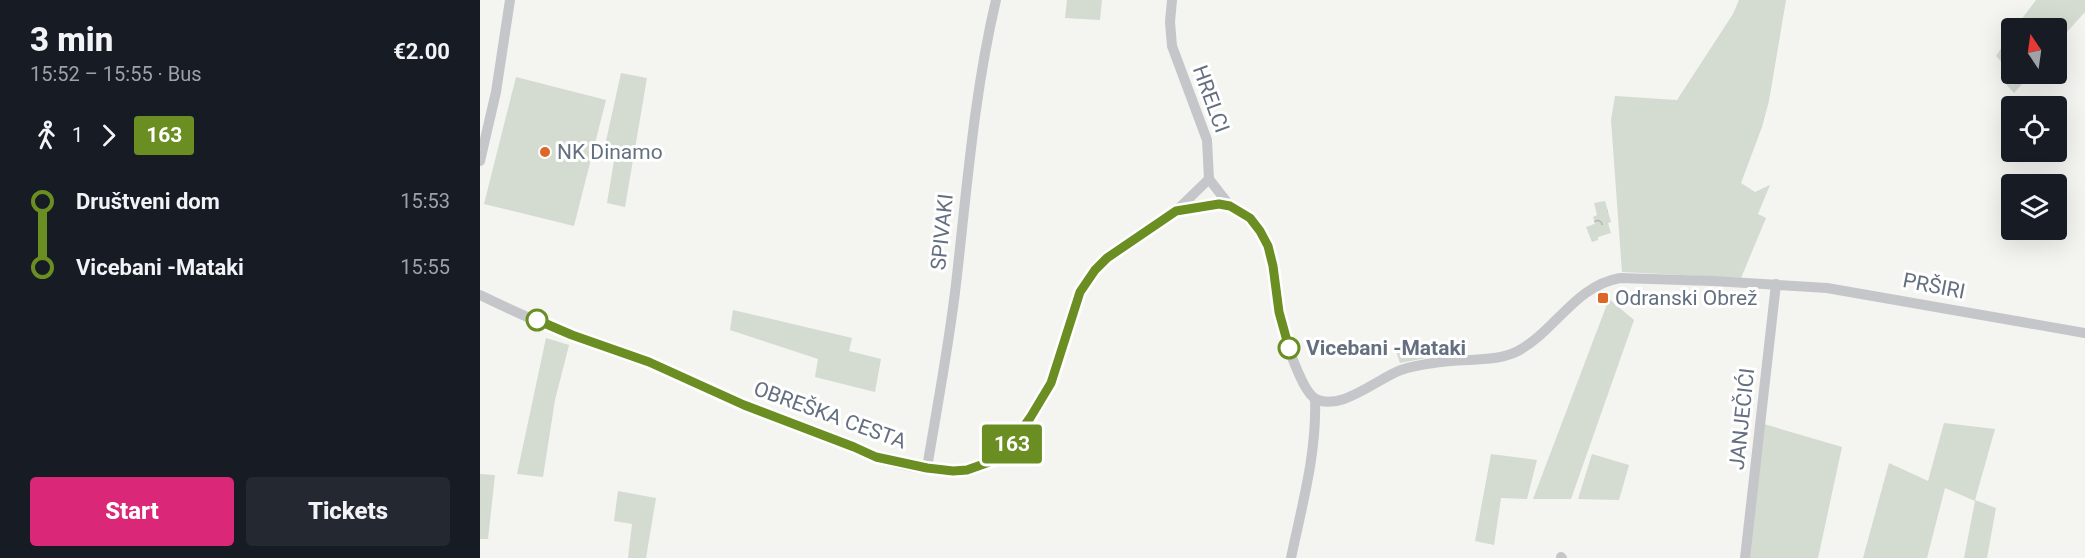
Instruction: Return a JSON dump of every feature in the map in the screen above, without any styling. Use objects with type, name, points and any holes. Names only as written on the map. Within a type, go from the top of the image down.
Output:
[{"type":"street","points":[[480,160],[498,81],[510,0]]},
{"type":"street","name":"SPIVAKI","points":[[927,468],[956,286],[984,49],[996,0]]},
{"type":"street","name":"HRELCI","points":[[1172,0],[1170,22],[1172,46],[1207,140],[1209,179]]},
{"type":"street","points":[[1176,211],[1209,179],[1230,206],[1250,218],[1268,246],[1279,312],[1289,348],[1305,386],[1315,399],[1329,403],[1350,398],[1385,377],[1408,368],[1450,361],[1489,359],[1514,353],[1531,342],[1585,293],[1607,281],[1620,278],[1776,284]]},
{"type":"street","name":"OBREŠKA CESTA","points":[[480,295],[572,335],[649,362],[754,409],[876,457],[927,468],[967,470],[995,460],[1006,451],[1030,418],[1051,383],[1074,310],[1087,280],[1107,258],[1176,211],[1208,205],[1230,206]]},
{"type":"street","name":"PRŠIRI","points":[[1776,284],[1865,293],[2085,333]]},
{"type":"street","name":"JANJEČIĆI","points":[[1745,558],[1776,284]]},
{"type":"street","points":[[1291,558],[1312,461],[1315,399]]},
{"type":"green space","points":[[1067,0],[1102,0],[1100,20],[1065,18]]},
{"type":"green space","points":[[1739,0],[1786,0],[1769,101],[1741,183],[1755,192],[1770,185],[1758,214],[1766,218],[1741,278],[1622,272],[1611,120],[1615,96],[1677,100],[1733,14]]},
{"type":"green space","points":[[2036,0],[2085,0],[2085,12],[2067,32],[2067,18],[2022,18]]},
{"type":"green space","points":[[2001,49],[2001,61],[1996,56]]},
{"type":"green space","points":[[621,73],[647,78],[625,207],[607,203],[614,161],[602,159]]},
{"type":"green space","name":"NK Dinamo","points":[[516,77],[606,100],[574,226],[484,204]]},
{"type":"green space","points":[[2006,84],[2022,84],[2014,93]]},
{"type":"green space","points":[[1605,201],[1611,222],[1608,223],[1611,233],[1598,237],[1598,240],[1592,242],[1586,227],[1595,224],[1593,217],[1597,215],[1594,203]]},
{"type":"green space","points":[[1609,299],[1634,320],[1571,499],[1533,499]]},
{"type":"green space","points":[[733,310],[852,338],[849,351],[881,359],[875,392],[815,377],[818,359],[730,330]]},
{"type":"green space","points":[[546,338],[569,345],[555,400],[543,477],[517,474]]},
{"type":"green space","points":[[1395,348],[1464,351],[1400,363]]},
{"type":"green space","points":[[1944,423],[1995,429],[1975,500],[1996,508],[1987,558],[1964,558],[1975,501],[1945,488],[1927,558],[1863,558],[1889,463],[1928,481]]},
{"type":"green space","points":[[1764,424],[1842,447],[1818,558],[1749,558]]},
{"type":"green space","points":[[1491,454],[1537,460],[1527,499],[1501,498],[1494,545],[1475,541]]},
{"type":"green space","points":[[1592,454],[1629,465],[1619,500],[1578,499]]},
{"type":"green space","points":[[480,474],[495,475],[488,539],[480,539]]},
{"type":"green space","points":[[618,491],[656,498],[646,558],[628,558],[632,524],[614,521]]},
{"type":"bus line","name":"163","points":[[537,320],[649,362],[744,405],[876,457],[927,468],[967,470],[995,460],[1016,440],[1051,383],[1080,292],[1095,270],[1107,258],[1176,211],[1194,206],[1219,204],[1240,210],[1250,218],[1268,246],[1279,312],[1289,348]]},
{"type":"place","name":"NK Dinamo","points":[[545,152]]},
{"type":"place","name":"Odranski Obrež","points":[[1603,298]]},
{"type":"place","name":"Vicebani -Mataki","points":[[1289,348]]}]
